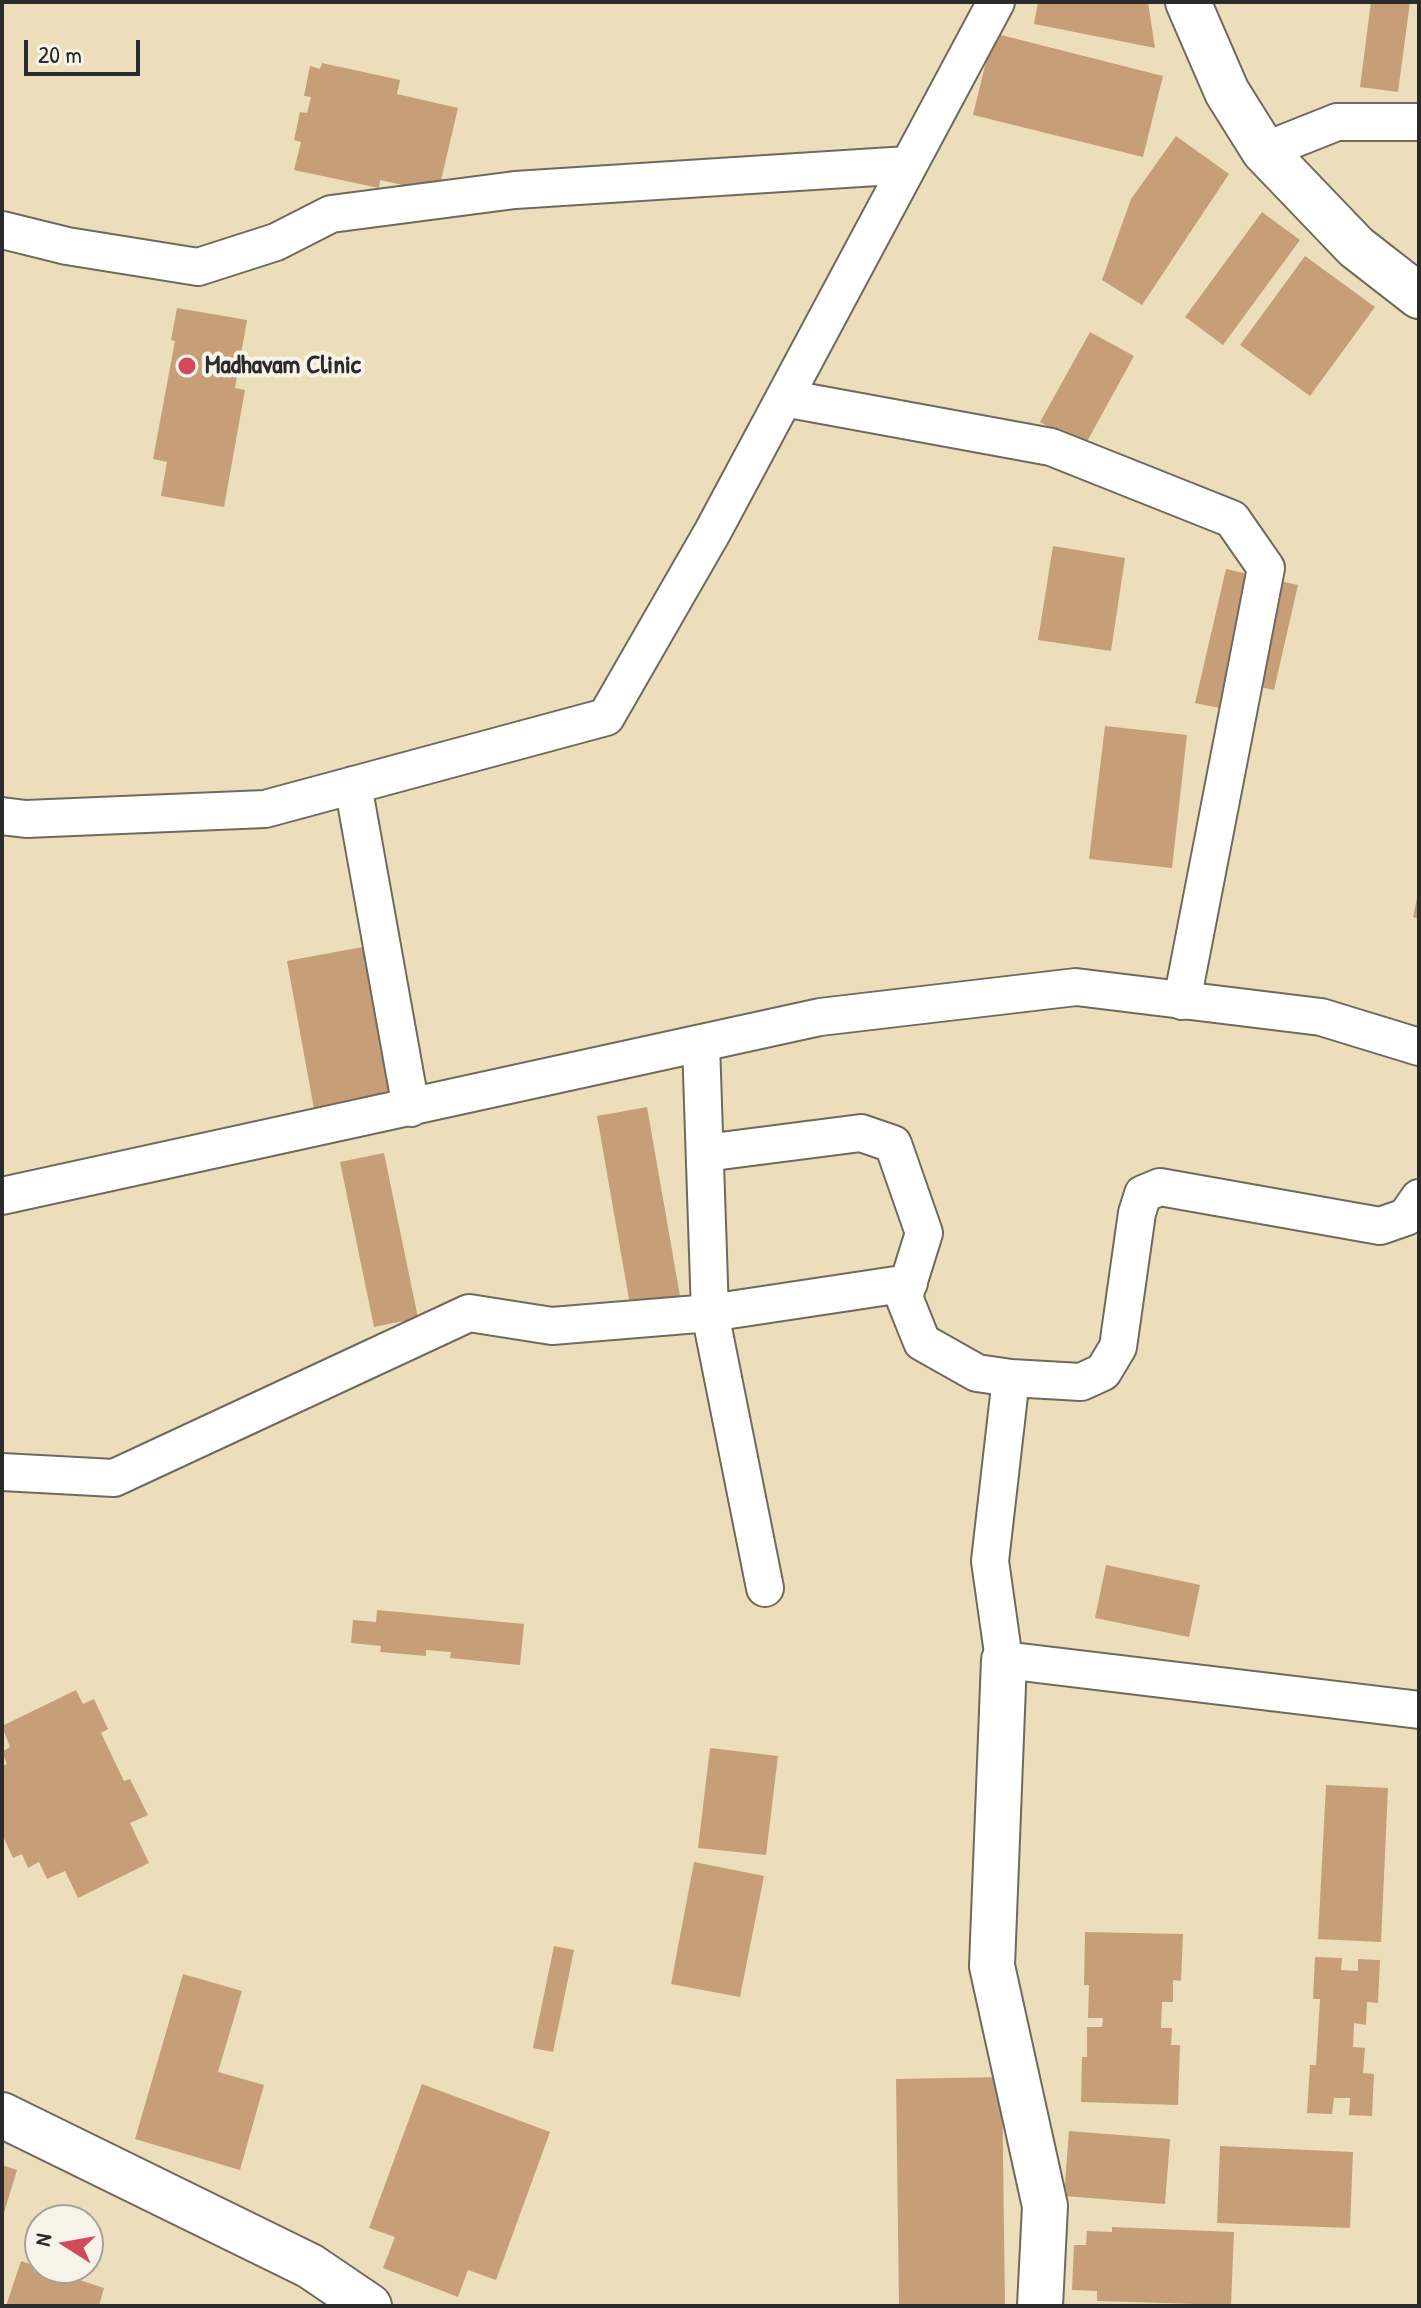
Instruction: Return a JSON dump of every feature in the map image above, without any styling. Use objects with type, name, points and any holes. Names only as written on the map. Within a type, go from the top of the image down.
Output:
[{"type":"street","points":[[2,816],[26,819],[265,809],[606,717],[713,531],[996,2]]},
{"type":"street","points":[[1188,2],[1227,92],[1264,151],[1356,247],[1419,296]]},
{"type":"street","points":[[1264,151],[1337,122],[1419,122]]},
{"type":"street","points":[[2,230],[67,246],[198,267],[276,242],[331,214],[515,190],[908,165]]},
{"type":"street","points":[[784,398],[1051,447],[1232,519],[1266,568],[1182,1001]]},
{"type":"street","points":[[353,785],[411,1108]]},
{"type":"street","points":[[2,1196],[820,1017],[1076,987],[1321,1017],[1419,1047]]},
{"type":"street","points":[[701,1044],[710,1313],[765,1588]]},
{"type":"street","points":[[705,1153],[861,1133],[893,1144],[924,1233],[904,1297],[922,1342],[977,1373],[1011,1378],[1081,1382],[1103,1372],[1118,1347],[1137,1213],[1143,1194],[1160,1187],[1380,1226],[1406,1217],[1419,1198]]},
{"type":"street","points":[[2,1472],[114,1478],[469,1313],[552,1326],[710,1313],[909,1283]]},
{"type":"street","points":[[1011,1378],[990,1561],[1004,1660],[992,1966],[1045,2206],[1040,2306]]},
{"type":"street","points":[[1004,1660],[1419,1710]]},
{"type":"street","points":[[2,2115],[310,2266],[369,2306]]},
{"type":"building","points":[[1038,2],[1148,2],[1155,48],[1034,24]]},
{"type":"building","points":[[1371,2],[1410,2],[1398,92],[1360,87]]},
{"type":"building","points":[[993,33],[1163,76],[1143,157],[973,115]]},
{"type":"building","points":[[322,63],[400,80],[397,94],[458,108],[438,193],[380,180],[379,188],[294,170],[301,142],[294,140],[300,112],[307,113],[311,97],[304,96],[310,66],[320,69]]},
{"type":"building","points":[[1176,136],[1229,174],[1142,305],[1102,280],[1131,199]]},
{"type":"building","points":[[1262,212],[1300,240],[1223,345],[1185,317]]},
{"type":"building","points":[[1305,256],[1375,307],[1310,396],[1240,345]]},
{"type":"building","points":[[177,308],[247,320],[235,388],[245,390],[224,507],[161,496],[167,462],[153,459],[175,341],[171,340]]},
{"type":"building","points":[[1090,332],[1134,356],[1084,447],[1040,422]]},
{"type":"building","points":[[1053,546],[1125,558],[1111,651],[1038,640]]},
{"type":"building","points":[[1226,569],[1298,585],[1274,690],[1225,679],[1219,708],[1195,703]]},
{"type":"building","points":[[1105,726],[1187,735],[1172,868],[1089,859]]},
{"type":"building","points":[[1419,894],[1419,919],[1413,917]]},
{"type":"building","points":[[368,946],[397,1105],[316,1120],[287,961]]},
{"type":"building","points":[[647,1107],[680,1296],[630,1305],[597,1116]]},
{"type":"building","points":[[384,1153],[418,1318],[374,1327],[340,1162]]},
{"type":"building","points":[[1106,1565],[1200,1585],[1189,1637],[1095,1618]]},
{"type":"building","points":[[377,1610],[524,1624],[520,1665],[450,1658],[451,1652],[426,1650],[426,1656],[380,1652],[381,1646],[351,1643],[353,1620],[376,1622]]},
{"type":"building","points":[[76,1690],[83,1704],[94,1699],[108,1729],[101,1733],[124,1781],[130,1779],[148,1815],[130,1823],[149,1863],[78,1898],[65,1871],[47,1879],[39,1862],[28,1868],[22,1854],[13,1858],[2,1834],[2,1766],[7,1764],[2,1752],[10,1747],[2,1726]]},
{"type":"building","points":[[710,1748],[778,1756],[766,1855],[698,1848]]},
{"type":"building","points":[[1326,1785],[1388,1788],[1381,1942],[1318,1939]]},
{"type":"building","points":[[694,1862],[764,1876],[740,1997],[671,1984]]},
{"type":"building","points":[[1085,1932],[1183,1934],[1181,1981],[1173,1980],[1173,2002],[1162,2002],[1161,2028],[1172,2028],[1171,2045],[1180,2045],[1178,2105],[1081,2102],[1082,2057],[1087,2057],[1087,2027],[1102,2027],[1103,2018],[1088,2018],[1089,1985],[1084,1985]]},
{"type":"building","points":[[554,1946],[574,1950],[553,2052],[533,2048]]},
{"type":"building","points":[[1315,1957],[1342,1958],[1341,1970],[1358,1971],[1358,1959],[1380,1960],[1378,2003],[1367,2002],[1366,2025],[1354,2023],[1353,2047],[1365,2048],[1363,2073],[1374,2074],[1372,2116],[1349,2115],[1350,2098],[1334,2098],[1332,2114],[1307,2113],[1310,2065],[1316,2065],[1320,1999],[1313,1999]]},
{"type":"building","points":[[183,1974],[242,1991],[218,2072],[264,2085],[240,2170],[135,2139]]},
{"type":"building","points":[[1002,2077],[1005,2306],[899,2306],[896,2079]]},
{"type":"building","points":[[422,2084],[550,2132],[496,2280],[468,2270],[458,2297],[383,2268],[395,2237],[369,2228]]},
{"type":"building","points":[[1069,2131],[1170,2139],[1165,2204],[1064,2196]]},
{"type":"building","points":[[1220,2146],[1353,2152],[1350,2228],[1217,2223]]},
{"type":"building","points":[[2,2165],[17,2170],[3,2216],[2,2215]]},
{"type":"building","points":[[1112,2227],[1234,2232],[1231,2305],[1097,2301],[1097,2291],[1072,2290],[1074,2245],[1086,2245],[1087,2231],[1112,2232]]},
{"type":"building","points":[[21,2261],[24,2262],[24,2284],[92,2284],[104,2288],[99,2306],[6,2306]]},
{"type":"place","name":"Madhavam Clinic","points":[[187,366]]}]
